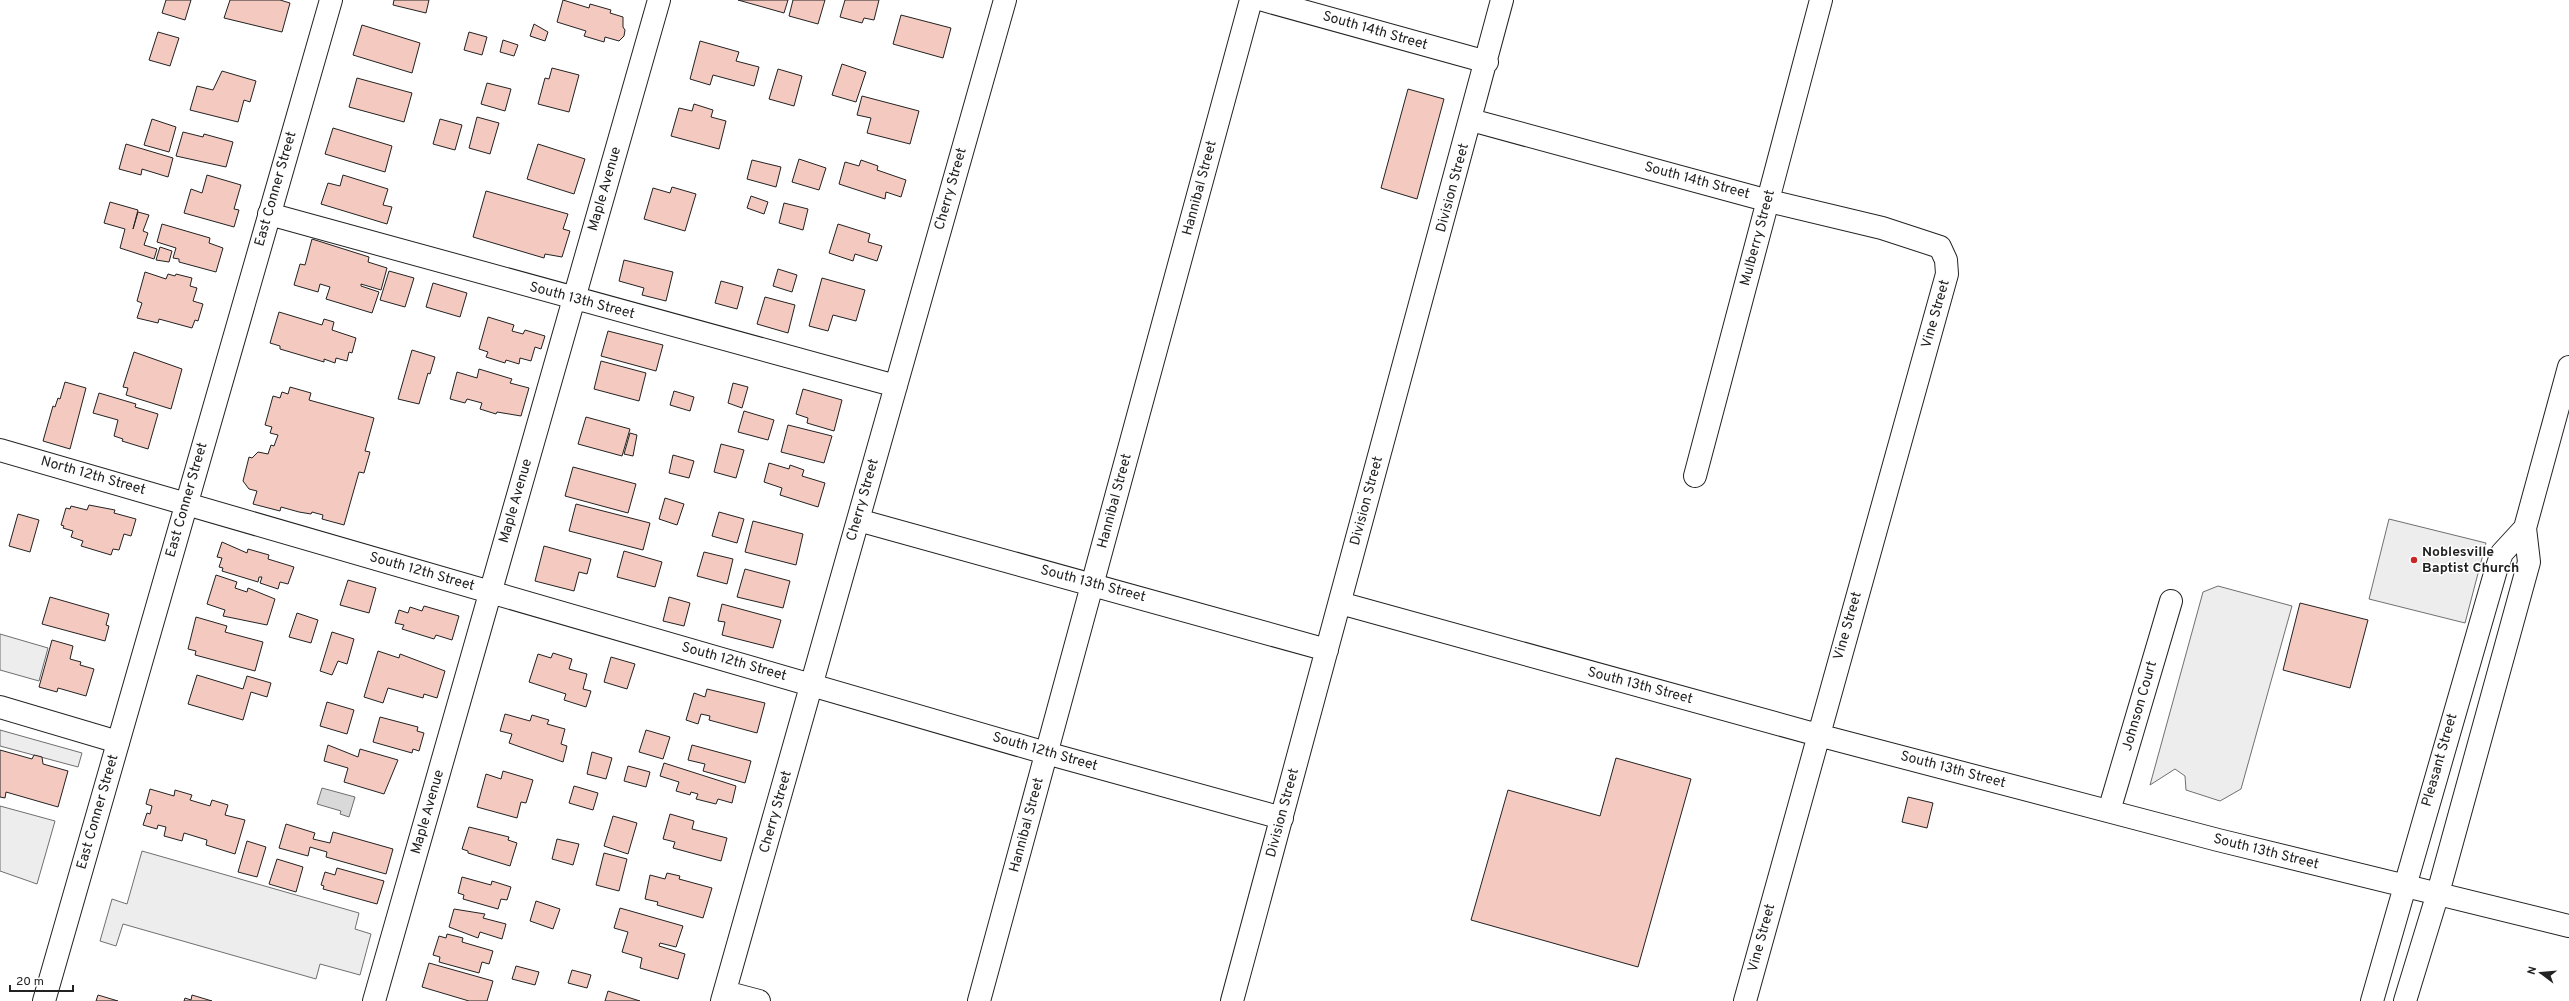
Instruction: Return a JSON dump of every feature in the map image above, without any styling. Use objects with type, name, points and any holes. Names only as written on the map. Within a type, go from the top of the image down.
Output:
[{"type":"street","name":"East Conner Street","points":[[44,1001],[331,0]]},
{"type":"street","name":"Maple Avenue","points":[[374,1001],[659,0]]},
{"type":"street","name":"Cherry Street","points":[[724,996],[1004,0]]},
{"type":"street","name":"Hannibal Street","points":[[979,1001],[1251,0]]},
{"type":"street","name":"South 14th Street","points":[[1263,0],[1487,62]]},
{"type":"street","name":"Division Street","points":[[1232,1001],[1487,62],[1502,0]]},
{"type":"street","name":"Mulberry Street","points":[[1695,476],[1821,0]]},
{"type":"street","name":"South 14th Street","points":[[1471,120],[1769,201],[1882,228],[1933,244],[1943,251]]},
{"type":"street","name":"South 13th Street","points":[[269,214],[574,299],[896,386]]},
{"type":"street","name":"Vine Street","points":[[1746,1001],[1818,735],[1947,274],[1943,251]]},
{"type":"street","name":"Pleasant Street","points":[[2405,1001],[2438,893],[2529,562],[2525,528],[2569,367]]},
{"type":"street","name":"North 12th Street","points":[[0,450],[186,503]]},
{"type":"street","name":"South 12th Street","points":[[186,503],[812,685],[1282,818]]},
{"type":"street","name":"South 13th Street","points":[[858,520],[1327,650]]},
{"type":"street","name":"Pleasant Street","points":[[2372,1001],[2404,885],[2502,553],[2525,528]]},
{"type":"street","name":"Johnson Court","points":[[2109,811],[2171,601]]},
{"type":"street","name":"South 13th Street","points":[[1340,603],[1818,735],[2218,840],[2569,926]]},
{"type":"street","points":[[0,707],[118,742]]},
{"type":"street","points":[[724,996],[759,1001]]},
{"type":"shaded area","points":[[2389,519],[2486,543],[2465,623],[2369,599]]},
{"type":"shaded area","points":[[2218,586],[2292,606],[2241,789],[2220,801],[2186,790],[2185,776],[2175,769],[2150,785],[2203,592]]},
{"type":"shaded area","points":[[0,634],[48,648],[39,681],[0,670]]},
{"type":"shaded area","points":[[0,730],[82,753],[78,767],[0,746]]},
{"type":"shaded area","points":[[322,788],[355,797],[349,817],[340,814],[341,811],[317,804]]},
{"type":"shaded area","points":[[0,806],[55,821],[37,884],[0,871]]},
{"type":"shaded area","points":[[142,851],[359,913],[355,929],[371,934],[360,975],[320,964],[316,979],[123,924],[116,946],[100,941],[112,899],[127,904]]},
{"type":"building","points":[[166,0],[191,0],[185,20],[162,13]]},
{"type":"building","points":[[230,0],[280,0],[290,3],[282,32],[224,18]]},
{"type":"building","points":[[394,0],[429,0],[426,13],[393,5]]},
{"type":"building","points":[[563,0],[589,8],[590,4],[611,10],[610,13],[623,17],[623,27],[625,30],[624,36],[619,41],[605,37],[604,42],[584,36],[586,31],[557,22]]},
{"type":"building","points":[[738,0],[788,0],[784,13]]},
{"type":"building","points":[[793,0],[825,0],[818,24],[789,16]]},
{"type":"building","points":[[845,0],[879,0],[874,20],[864,18],[862,23],[840,17]]},
{"type":"building","points":[[901,15],[951,28],[943,58],[893,44]]},
{"type":"building","points":[[534,24],[548,32],[545,41],[530,36]]},
{"type":"building","points":[[362,25],[420,43],[412,73],[353,55]]},
{"type":"building","points":[[158,32],[179,38],[170,66],[149,60]]},
{"type":"building","points":[[469,32],[487,37],[482,55],[464,50]]},
{"type":"building","points":[[503,40],[518,45],[514,56],[500,52]]},
{"type":"building","points":[[700,41],[739,52],[736,61],[759,67],[754,86],[713,75],[710,85],[690,79]]},
{"type":"building","points":[[842,64],[866,72],[856,102],[832,95]]},
{"type":"building","points":[[552,68],[579,75],[569,112],[538,104],[545,78],[549,79]]},
{"type":"building","points":[[778,69],[802,76],[794,106],[769,99]]},
{"type":"building","points":[[222,71],[256,81],[250,102],[244,100],[238,122],[190,110],[197,86],[213,90]]},
{"type":"building","points":[[357,78],[412,93],[404,122],[349,107]]},
{"type":"building","points":[[487,83],[511,89],[505,111],[481,104]]},
{"type":"building","points":[[1408,89],[1444,99],[1417,199],[1381,188]]},
{"type":"building","points":[[862,96],[919,111],[910,144],[867,133],[871,118],[857,115]]},
{"type":"building","points":[[694,104],[713,110],[711,117],[726,121],[719,149],[671,136],[679,108],[692,111]]},
{"type":"building","points":[[477,117],[499,123],[490,154],[469,148]]},
{"type":"building","points":[[152,119],[176,127],[169,152],[144,145]]},
{"type":"building","points":[[440,119],[462,125],[455,150],[433,144]]},
{"type":"building","points":[[333,128],[392,146],[385,172],[325,154]]},
{"type":"building","points":[[183,132],[203,137],[204,134],[233,142],[226,167],[176,156]]},
{"type":"building","points":[[126,144],[173,158],[168,177],[142,169],[141,175],[119,169]]},
{"type":"building","points":[[538,144],[585,159],[574,194],[527,179]]},
{"type":"building","points":[[799,159],[826,168],[819,190],[792,182]]},
{"type":"building","points":[[752,160],[781,167],[776,187],[747,179]]},
{"type":"building","points":[[861,160],[878,166],[877,170],[906,180],[901,197],[886,192],[885,199],[839,184],[845,162],[859,166]]},
{"type":"building","points":[[207,175],[241,185],[234,209],[239,210],[234,227],[184,213],[191,189],[202,193]]},
{"type":"building","points":[[343,175],[388,189],[383,205],[392,207],[387,224],[321,204],[328,183],[340,186]]},
{"type":"building","points":[[672,187],[696,194],[685,231],[644,219],[653,188],[670,193]]},
{"type":"building","points":[[486,191],[568,214],[563,229],[570,231],[562,257],[545,254],[544,258],[473,237]]},
{"type":"building","points":[[751,196],[768,202],[764,214],[747,208]]},
{"type":"building","points":[[110,202],[138,210],[133,229],[138,212],[149,215],[143,231],[148,233],[144,245],[157,249],[154,259],[120,248],[125,229],[104,223]]},
{"type":"building","points":[[784,203],[808,209],[803,230],[779,223]]},
{"type":"building","points":[[162,224],[210,238],[209,243],[223,248],[216,272],[179,262],[179,259],[173,258],[176,248],[157,242]]},
{"type":"building","points":[[838,224],[870,234],[868,242],[882,246],[877,261],[855,254],[853,261],[829,253]]},
{"type":"building","points":[[312,239],[369,257],[368,262],[387,268],[381,290],[361,284],[361,286],[379,292],[372,313],[326,299],[330,287],[320,284],[318,292],[294,285],[300,264],[305,265]]},
{"type":"building","points":[[160,247],[172,251],[169,262],[156,260]]},
{"type":"building","points":[[624,260],[673,272],[666,301],[642,295],[644,288],[619,281]]},
{"type":"building","points":[[778,269],[797,275],[792,292],[773,286]]},
{"type":"building","points":[[389,271],[414,278],[405,307],[380,300]]},
{"type":"building","points":[[145,272],[166,279],[168,274],[175,276],[176,274],[192,278],[190,286],[197,288],[193,301],[203,304],[198,321],[195,320],[192,328],[159,319],[158,323],[137,318],[142,303],[137,301]]},
{"type":"building","points":[[822,278],[865,290],[856,321],[833,315],[828,331],[809,326]]},
{"type":"building","points":[[721,281],[743,287],[737,309],[715,303]]},
{"type":"building","points":[[433,283],[467,293],[460,317],[426,307]]},
{"type":"building","points":[[765,297],[795,305],[788,333],[757,324]]},
{"type":"building","points":[[279,312],[322,325],[324,319],[334,322],[332,330],[356,338],[352,353],[349,352],[347,361],[336,358],[335,363],[324,359],[324,362],[280,349],[280,346],[270,343]]},
{"type":"building","points":[[488,317],[514,325],[512,331],[523,334],[525,330],[545,336],[541,349],[535,347],[531,361],[520,358],[519,364],[506,360],[505,363],[486,357],[488,352],[479,349]]},
{"type":"building","points":[[608,331],[663,345],[656,371],[601,356]]},
{"type":"building","points":[[412,350],[435,357],[430,374],[428,373],[419,404],[398,399]]},
{"type":"building","points":[[134,352],[182,369],[171,409],[126,395],[128,388],[123,387]]},
{"type":"building","points":[[601,361],[646,373],[639,401],[594,389]]},
{"type":"building","points":[[479,369],[512,379],[510,383],[529,388],[521,416],[497,412],[496,414],[480,409],[482,403],[467,399],[465,403],[450,399],[457,372],[477,378]]},
{"type":"building","points":[[65,382],[86,388],[70,449],[43,441],[53,406],[55,407],[58,398],[60,399]]},
{"type":"building","points":[[733,383],[748,387],[742,408],[728,403]]},
{"type":"building","points":[[290,387],[311,393],[309,400],[374,418],[365,451],[370,452],[364,473],[359,472],[344,525],[322,519],[323,515],[312,512],[311,514],[281,507],[280,511],[253,504],[257,491],[249,489],[243,481],[249,457],[252,458],[258,452],[268,454],[271,445],[274,446],[278,435],[270,433],[272,427],[265,425],[273,396],[280,398],[282,392],[288,394]]},
{"type":"building","points":[[803,389],[842,400],[834,431],[807,423],[808,418],[796,414]]},
{"type":"building","points":[[674,391],[694,397],[690,411],[670,405]]},
{"type":"building","points":[[99,393],[136,404],[135,407],[158,414],[148,449],[122,441],[123,439],[114,436],[118,420],[93,413]]},
{"type":"building","points":[[744,411],[774,420],[768,440],[738,432]]},
{"type":"building","points":[[586,417],[630,429],[622,456],[578,444]]},
{"type":"building","points":[[788,425],[832,436],[824,463],[781,452]]},
{"type":"building","points":[[630,433],[637,435],[633,456],[624,454]]},
{"type":"building","points":[[721,444],[744,450],[736,478],[714,472]]},
{"type":"building","points":[[673,455],[694,461],[689,478],[669,473]]},
{"type":"building","points":[[769,463],[789,469],[790,465],[804,470],[802,476],[825,483],[818,507],[780,495],[782,488],[764,482]]},
{"type":"building","points":[[573,467],[636,484],[628,513],[565,496]]},
{"type":"building","points":[[665,498],[684,504],[677,525],[659,519]]},
{"type":"building","points":[[576,504],[650,523],[643,550],[569,531]]},
{"type":"building","points":[[89,505],[115,510],[114,513],[136,519],[131,536],[124,534],[119,550],[113,549],[111,555],[81,546],[83,541],[71,537],[73,531],[63,528],[64,526],[61,525],[66,508],[70,509],[71,506],[87,510]]},
{"type":"building","points":[[719,512],[744,519],[737,543],[712,536]]},
{"type":"building","points":[[18,514],[39,520],[30,552],[9,546]]},
{"type":"building","points":[[753,521],[803,534],[796,565],[745,552]]},
{"type":"building","points":[[222,542],[247,553],[248,549],[269,555],[268,559],[294,567],[288,584],[280,582],[278,589],[260,583],[262,577],[259,577],[258,582],[222,571],[223,568],[219,567],[222,558],[217,557]]},
{"type":"building","points":[[544,546],[591,559],[587,574],[579,572],[574,591],[535,581]]},
{"type":"building","points":[[624,551],[662,562],[655,587],[617,577]]},
{"type":"building","points":[[704,552],[733,559],[727,584],[697,576]]},
{"type":"building","points":[[745,569],[790,581],[783,608],[737,597]]},
{"type":"building","points":[[216,575],[237,582],[235,588],[247,592],[248,588],[275,599],[267,625],[223,616],[225,610],[207,604]]},
{"type":"building","points":[[348,580],[376,588],[369,613],[340,605]]},
{"type":"building","points":[[50,597],[109,614],[106,625],[109,626],[105,641],[42,624]]},
{"type":"building","points":[[669,597],[690,603],[684,626],[663,621]]},
{"type":"building","points":[[2300,603],[2368,620],[2350,688],[2283,670]]},
{"type":"building","points":[[722,604],[781,620],[773,648],[722,635],[725,622],[718,621]]},
{"type":"building","points":[[424,606],[459,616],[452,640],[436,635],[434,639],[402,629],[404,625],[395,623],[399,610],[408,613],[410,607],[422,611]]},
{"type":"building","points":[[297,613],[318,620],[311,643],[289,637]]},
{"type":"building","points":[[196,617],[227,626],[225,632],[263,642],[255,671],[195,655],[196,651],[188,649]]},
{"type":"building","points":[[332,632],[354,639],[347,664],[338,661],[332,675],[320,671]]},
{"type":"building","points":[[52,640],[73,646],[70,659],[81,662],[80,665],[94,669],[86,696],[58,688],[57,692],[39,687]]},
{"type":"building","points":[[378,651],[399,658],[400,654],[445,671],[437,698],[424,694],[423,698],[388,688],[383,703],[364,697]]},
{"type":"building","points":[[553,653],[572,659],[569,669],[587,674],[583,689],[591,691],[586,707],[564,700],[566,694],[529,682],[538,654],[551,658]]},
{"type":"building","points":[[611,657],[635,664],[627,689],[604,682]]},
{"type":"building","points":[[197,675],[243,689],[247,676],[271,683],[267,697],[251,692],[243,720],[188,704]]},
{"type":"building","points":[[707,689],[765,703],[757,733],[709,720],[710,716],[701,714],[698,724],[686,720],[694,693],[705,697]]},
{"type":"building","points":[[327,702],[354,710],[347,734],[320,726]]},
{"type":"building","points":[[505,714],[530,721],[532,715],[549,720],[547,724],[565,729],[561,744],[567,746],[563,762],[509,743],[512,734],[500,731]]},
{"type":"building","points":[[380,717],[418,727],[417,731],[424,733],[419,751],[413,749],[412,753],[373,742]]},
{"type":"building","points":[[646,730],[670,737],[663,759],[639,752]]},
{"type":"building","points":[[328,745],[358,757],[360,749],[398,760],[384,794],[344,782],[348,768],[324,761]]},
{"type":"building","points":[[692,745],[751,761],[745,783],[703,771],[705,764],[688,760]]},
{"type":"building","points":[[0,750],[32,759],[34,755],[42,757],[43,764],[68,771],[58,807],[6,792],[5,798],[0,797]]},
{"type":"building","points":[[592,752],[612,758],[606,779],[587,774]]},
{"type":"building","points":[[1616,758],[1691,779],[1638,967],[1471,920],[1508,790],[1600,816]]},
{"type":"building","points":[[664,763],[736,786],[732,803],[718,799],[716,804],[696,799],[698,794],[691,792],[690,795],[676,791],[679,782],[660,776]]},
{"type":"building","points":[[628,766],[650,772],[646,787],[624,781]]},
{"type":"building","points":[[503,771],[533,780],[526,803],[521,802],[517,818],[477,807],[486,774],[501,779]]},
{"type":"building","points":[[574,786],[598,793],[593,810],[569,803]]},
{"type":"building","points":[[150,789],[174,796],[175,790],[192,795],[190,800],[210,806],[212,800],[228,805],[225,815],[245,820],[235,854],[206,845],[207,840],[184,833],[182,841],[164,836],[166,827],[158,825],[157,829],[143,825],[147,813],[150,814],[152,806],[146,804]]},
{"type":"building","points":[[1908,797],[1933,803],[1927,828],[1902,822]]},
{"type":"building","points":[[670,814],[694,821],[692,829],[727,838],[721,861],[673,848],[675,842],[663,839]]},
{"type":"building","points":[[613,816],[637,823],[628,854],[604,846]]},
{"type":"building","points":[[286,824],[315,833],[313,839],[330,843],[333,832],[393,849],[386,874],[326,857],[327,852],[310,847],[308,856],[279,848]]},
{"type":"building","points":[[469,827],[509,837],[508,840],[517,843],[510,866],[468,853],[468,851],[462,849]]},
{"type":"building","points":[[557,839],[579,844],[573,865],[552,859]]},
{"type":"building","points":[[247,841],[266,847],[257,877],[238,872]]},
{"type":"building","points":[[604,853],[627,859],[619,891],[596,885]]},
{"type":"building","points":[[277,859],[303,867],[296,892],[269,884]]},
{"type":"building","points":[[337,868],[384,881],[377,904],[323,889],[324,886],[321,885],[325,872],[335,875]]},
{"type":"building","points":[[667,873],[680,876],[679,879],[712,888],[703,918],[657,905],[658,902],[645,899],[650,875],[665,879]]},
{"type":"building","points":[[462,877],[491,885],[492,881],[511,887],[507,900],[501,899],[498,909],[463,899],[464,895],[458,893]]},
{"type":"building","points":[[536,901],[560,909],[553,929],[530,921]]},
{"type":"building","points":[[620,908],[683,926],[676,947],[660,943],[659,946],[685,954],[678,979],[640,968],[642,958],[622,952],[628,932],[614,928]]},
{"type":"building","points":[[454,909],[485,914],[483,918],[506,924],[502,939],[480,932],[478,938],[449,927]]},
{"type":"building","points":[[447,934],[463,938],[462,942],[493,951],[489,964],[482,962],[479,973],[439,962],[440,957],[433,955],[439,936],[446,938]]},
{"type":"building","points":[[429,963],[493,981],[487,1001],[469,1001],[422,987]]},
{"type":"building","points":[[516,966],[539,972],[535,985],[512,979]]},
{"type":"building","points":[[572,970],[591,975],[587,988],[568,983]]},
{"type":"building","points":[[608,991],[640,1001],[605,1001]]},
{"type":"building","points":[[98,995],[118,1001],[96,1001]]},
{"type":"building","points":[[192,995],[212,1001],[184,1001],[185,998],[191,1000]]},
{"type":"place","name":"Noblesville Baptist Church","points":[[2414,560]]}]
